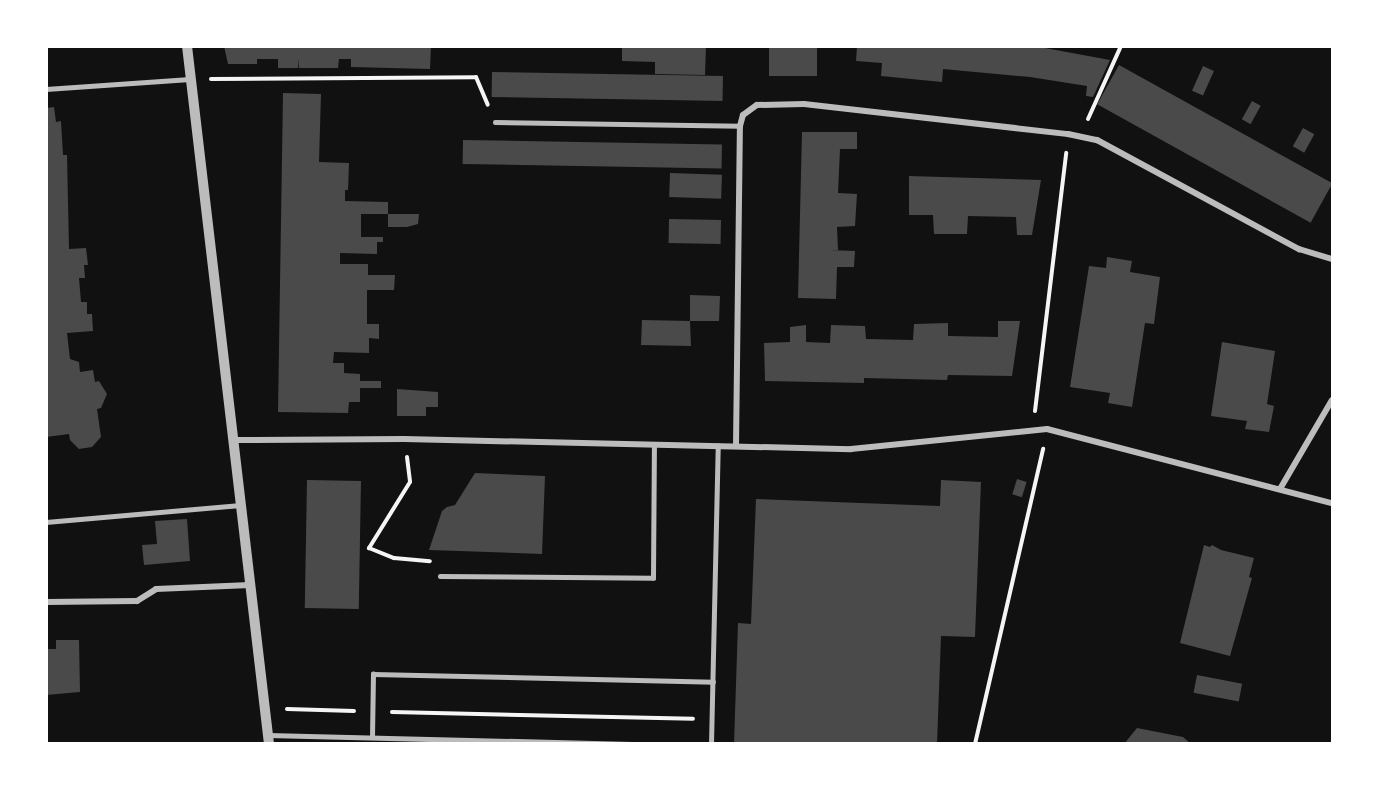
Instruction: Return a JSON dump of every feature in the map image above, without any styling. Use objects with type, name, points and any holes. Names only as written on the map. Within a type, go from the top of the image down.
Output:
[{"type":"street","points":[[187,46],[268,739]]},
{"type":"street","points":[[736,446],[740,126],[743,115],[758,105],[804,104],[1081,136],[1112,146],[1299,249],[1332,259]]},
{"type":"street","points":[[1280,489],[1332,400]]},
{"type":"street","points":[[233,440],[404,439],[654,446],[870,448],[1047,429],[1332,503]]},
{"type":"street","points":[[46,602],[137,601],[156,589],[250,585]]},
{"type":"lane","points":[[46,89],[191,79]]},
{"type":"lane","points":[[495,122],[740,126]]},
{"type":"lane","points":[[440,576],[653,578],[654,446]]},
{"type":"lane","points":[[711,744],[718,446]]},
{"type":"lane","points":[[46,522],[240,505]]},
{"type":"lane","points":[[372,737],[373,674],[713,682]]},
{"type":"lane","points":[[268,739],[372,737],[642,744]]},
{"type":"path","points":[[1081,136],[1121,46]]},
{"type":"path","points":[[191,79],[476,77],[495,122]]},
{"type":"path","points":[[1032,430],[1068,134]]},
{"type":"path","points":[[975,744],[1047,429]]},
{"type":"path","points":[[404,439],[410,482],[369,548],[394,558],[429,560],[440,576]]},
{"type":"path","points":[[264,708],[712,720]]},
{"type":"building","points":[[224,46],[431,46],[430,69],[351,67],[351,59],[339,59],[338,68],[299,68],[299,59],[298,68],[278,68],[278,59],[257,59],[257,64],[228,64]]},
{"type":"building","points":[[622,46],[706,46],[705,75],[655,74],[655,62],[622,61]]},
{"type":"building","points":[[769,46],[817,46],[817,76],[769,76]]},
{"type":"building","points":[[857,46],[1034,46],[1110,60],[1093,97],[1086,96],[1087,86],[1030,77],[943,69],[942,82],[881,76],[882,63],[856,61]]},
{"type":"building","points":[[1119,65],[1332,183],[1311,223],[1097,104]]},
{"type":"building","points":[[1203,66],[1214,71],[1203,96],[1192,91]]},
{"type":"building","points":[[492,72],[723,76],[723,101],[492,97]]},
{"type":"building","points":[[283,93],[321,94],[319,162],[349,163],[348,190],[345,190],[345,201],[388,202],[388,214],[361,214],[361,237],[383,237],[383,242],[377,242],[377,254],[340,253],[340,264],[368,264],[368,275],[395,275],[394,290],[367,290],[367,324],[379,324],[379,339],[369,338],[369,353],[334,352],[333,363],[344,363],[344,373],[360,374],[360,381],[381,381],[381,388],[360,388],[360,402],[349,402],[348,413],[278,412]]},
{"type":"building","points":[[1252,101],[1261,106],[1251,124],[1242,119]]},
{"type":"building","points":[[54,107],[56,122],[61,121],[63,155],[67,155],[69,249],[86,248],[88,265],[84,265],[85,278],[79,278],[81,302],[87,302],[87,314],[92,314],[93,331],[67,333],[70,359],[79,362],[80,372],[93,370],[95,382],[99,381],[107,394],[101,408],[97,409],[101,437],[92,447],[79,449],[70,440],[69,434],[46,437],[46,108]]},
{"type":"building","points":[[1303,128],[1314,134],[1304,153],[1293,146]]},
{"type":"building","points":[[802,132],[857,132],[857,149],[840,149],[838,193],[857,194],[855,226],[837,227],[838,250],[829,250],[855,251],[854,267],[837,267],[836,299],[798,298]]},
{"type":"building","points":[[463,140],[722,145],[722,169],[463,164]]},
{"type":"building","points":[[670,173],[722,175],[721,199],[669,197]]},
{"type":"building","points":[[909,176],[1041,180],[1032,235],[1017,235],[1016,217],[968,216],[967,234],[934,234],[933,215],[909,215]]},
{"type":"building","points":[[388,214],[419,214],[418,224],[407,227],[388,227]]},
{"type":"building","points":[[669,219],[721,220],[721,244],[669,243]]},
{"type":"building","points":[[1107,257],[1132,261],[1130,272],[1160,277],[1154,324],[1145,323],[1132,407],[1108,403],[1110,393],[1070,387],[1089,266],[1106,268]]},
{"type":"building","points":[[690,295],[720,296],[719,321],[690,321]]},
{"type":"building","points":[[642,320],[690,321],[691,346],[641,345]]},
{"type":"building","points":[[998,321],[1020,321],[1012,376],[948,375],[947,380],[864,378],[864,383],[765,381],[764,343],[790,342],[790,327],[806,325],[806,342],[830,343],[831,325],[865,326],[866,339],[913,340],[914,324],[948,323],[948,336],[998,337]]},
{"type":"building","points":[[1222,342],[1275,351],[1267,404],[1274,406],[1269,432],[1245,429],[1247,421],[1211,416]]},
{"type":"building","points":[[397,389],[438,392],[438,407],[426,407],[426,416],[397,416]]},
{"type":"building","points":[[475,473],[545,476],[542,554],[429,550],[442,511],[455,505]]},
{"type":"building","points":[[1017,479],[1027,482],[1022,497],[1012,494]]},
{"type":"building","points":[[307,480],[361,481],[359,609],[305,608]]},
{"type":"building","points":[[941,480],[981,482],[975,637],[941,636],[937,744],[734,744],[738,623],[751,624],[756,499],[940,506]]},
{"type":"building","points":[[187,519],[190,561],[144,565],[142,545],[157,544],[155,521]]},
{"type":"building","points":[[1204,545],[1210,547],[1212,545],[1221,550],[1254,558],[1249,577],[1252,578],[1230,656],[1180,643]]},
{"type":"building","points":[[56,640],[79,640],[80,692],[46,695],[46,649],[56,649]]},
{"type":"building","points":[[1197,675],[1242,684],[1239,701],[1194,693]]},
{"type":"building","points":[[1137,728],[1183,737],[1191,744],[1124,744]]}]
